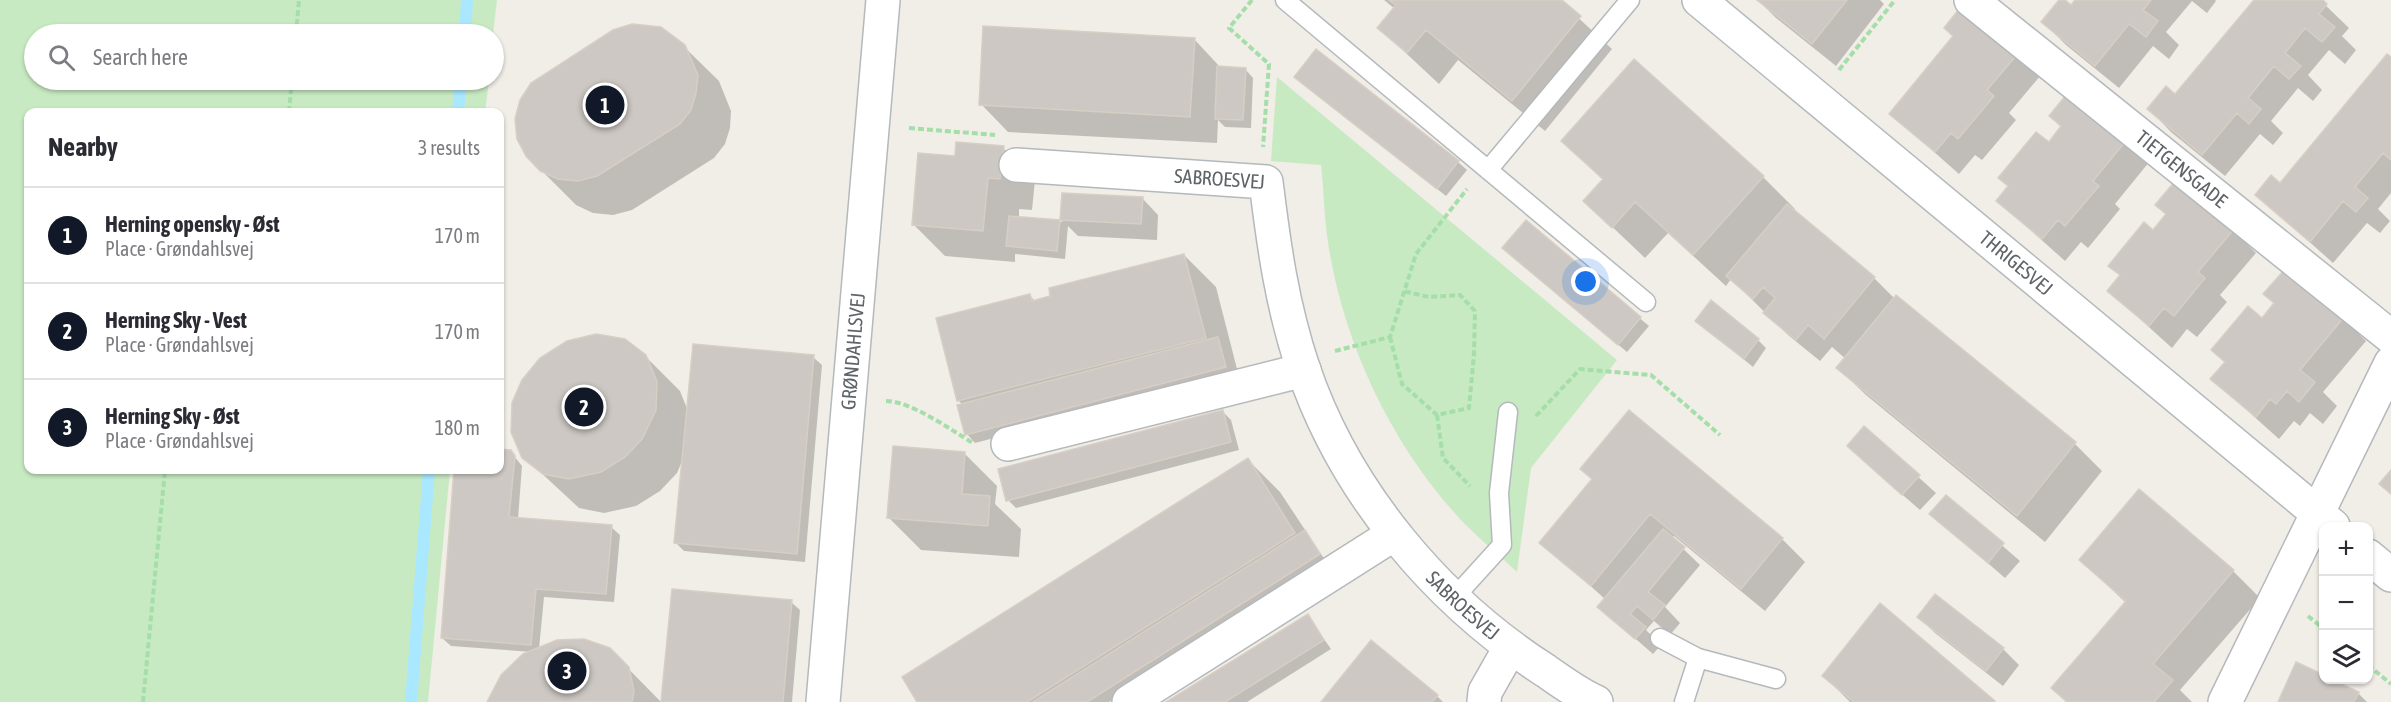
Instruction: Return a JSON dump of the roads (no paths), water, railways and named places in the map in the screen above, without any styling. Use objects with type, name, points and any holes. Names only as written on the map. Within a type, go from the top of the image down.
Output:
[{"type":"street","name":"GRØNDAHLSVEJ","points":[[822,702],[883,0]]},
{"type":"street","name":"THRIGESVEJ","points":[[1699,0],[2325,520]]},
{"type":"street","name":"TIETGENSGADE","points":[[1971,0],[2391,337]]},
{"type":"street","name":"SABROESVEJ","points":[[1016,165],[1266,182],[1278,277],[1302,365],[1328,427],[1359,482],[1394,534],[1453,599],[1510,648],[1596,702]]},
{"type":"street","points":[[2225,702],[2325,520],[2391,363]]},
{"type":"street","points":[[1008,444],[1302,365]]},
{"type":"street","points":[[1129,702],[1394,534]]},
{"type":"street","points":[[2373,560],[2391,575]]},
{"type":"street","name":"SABROESVEJ","points":[[1484,702],[1485,692],[1510,648]]},
{"type":"lane","points":[[1285,0],[1646,302]]},
{"type":"lane","points":[[1488,170],[1630,0]]},
{"type":"lane","points":[[1453,599],[1502,545],[1499,492],[1508,412]]},
{"type":"lane","points":[[1660,638],[1698,658],[1776,679]]},
{"type":"lane","points":[[1684,702],[1698,658]]},
{"type":"waterway","points":[[466,24],[467,0]]},
{"type":"waterway","points":[[458,108],[460,90]]},
{"type":"waterway","points":[[411,702],[429,474]]},
{"type":"place","name":"Herning opensky - Øst","points":[[605,105]]},
{"type":"place","name":"Herning Sky - Vest","points":[[584,407]]},
{"type":"place","name":"Herning Sky - Øst","points":[[567,671]]}]
